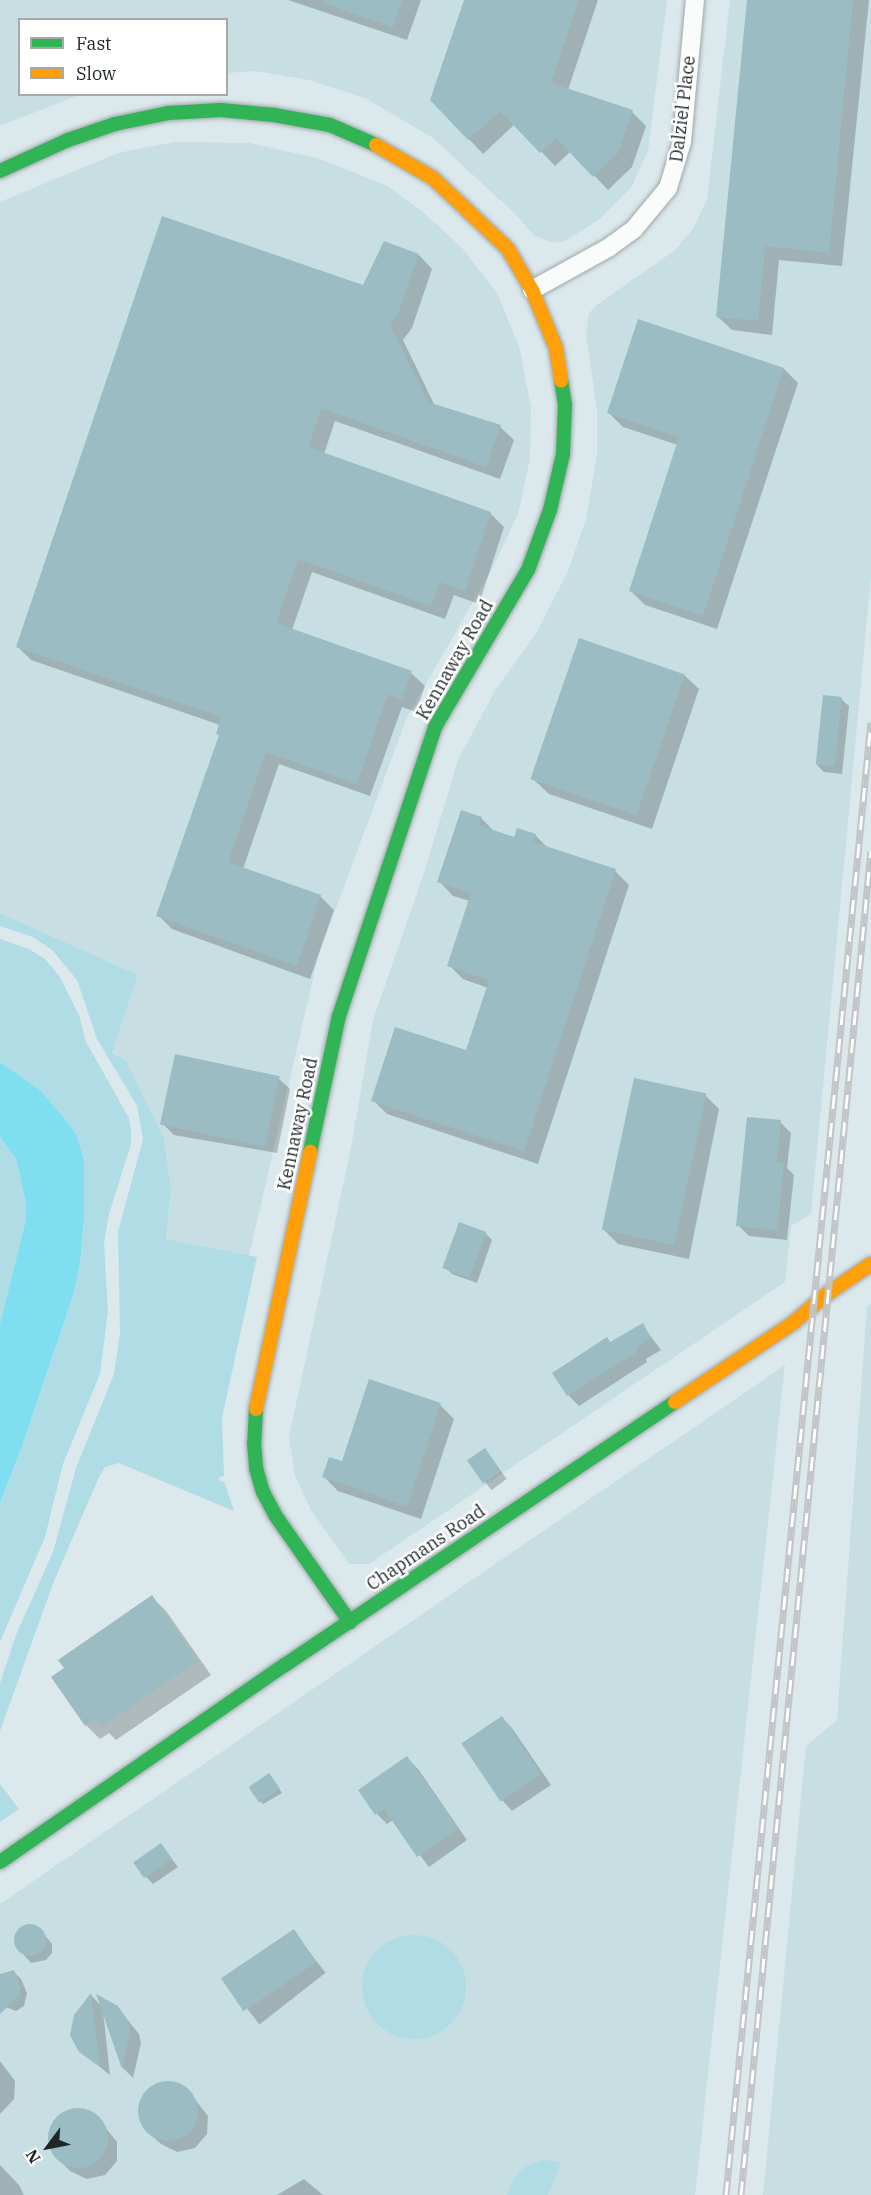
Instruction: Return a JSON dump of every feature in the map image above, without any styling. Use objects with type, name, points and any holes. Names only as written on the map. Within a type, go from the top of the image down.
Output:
[{"type":"street","name":"Dalziel Place","points":[[531,290],[608,248],[634,229],[668,188],[682,142],[695,0]]},
{"type":"street","name":"Kennaway Road","points":[[0,171],[78,137],[116,124],[168,113],[221,110],[274,115],[330,125],[379,146],[433,178],[508,249],[531,290],[556,348],[565,405],[563,454],[550,510],[528,570],[435,727],[406,810],[339,1016],[257,1400],[254,1443],[256,1468],[263,1492],[275,1515],[350,1622]]},
{"type":"street","name":"Chapmans Road","points":[[0,1862],[350,1622],[794,1323],[827,1294],[871,1264]]},
{"type":"shaded area","points":[[0,0],[667,0],[648,151],[631,188],[600,219],[565,241],[553,243],[535,236],[514,213],[433,138],[365,98],[309,80],[255,71],[228,73],[228,18],[18,18],[18,96],[76,96],[0,126]]},
{"type":"shaded area","points":[[730,0],[871,0],[871,577],[811,1214],[791,1226],[785,1282],[369,1564],[349,1564],[311,1510],[295,1476],[289,1437],[351,1148],[373,1020],[424,873],[458,760],[496,689],[537,632],[568,571],[586,519],[597,454],[597,410],[586,333],[589,313],[675,250],[693,229],[707,200]]},
{"type":"shaded area","points":[[174,142],[250,143],[317,158],[386,185],[422,211],[462,248],[497,293],[519,346],[531,407],[530,459],[518,514],[492,569],[407,717],[318,957],[249,1256],[166,1239],[171,1189],[164,1138],[126,1061],[112,1053],[138,975],[0,913],[0,202],[118,153]]},
{"type":"shaded area","points":[[0,913],[138,975],[112,1053],[126,1061],[164,1138],[171,1189],[166,1239],[257,1257],[222,1418],[224,1476],[219,1477],[220,1482],[224,1481],[234,1511],[119,1463],[105,1467],[54,1581],[0,1731],[0,1683],[16,1635],[53,1552],[76,1468],[114,1374],[120,1333],[118,1232],[143,1139],[137,1106],[97,1039],[77,980],[52,950],[33,937],[0,926]]},
{"type":"shaded area","points":[[0,939],[29,949],[45,959],[60,977],[79,1015],[86,1042],[129,1118],[131,1144],[109,1214],[104,1243],[108,1311],[100,1374],[63,1464],[45,1537],[0,1642],[0,1503],[21,1449],[73,1296],[80,1264],[84,1220],[84,1160],[77,1136],[67,1121],[40,1090],[0,1062]]},
{"type":"shaded area","points":[[0,1137],[16,1159],[26,1203],[26,1219],[0,1324]]},
{"type":"shaded area","points":[[871,1304],[871,2195],[763,2195],[806,1746],[837,1720],[867,1306]]},
{"type":"shaded area","points":[[785,1365],[695,2195],[0,2195],[0,1904]]},
{"type":"shaded area","points":[[0,1784],[19,1809],[0,1822]]},
{"type":"shaded area","points":[[414,1935],[434,1939],[451,1950],[462,1967],[466,1987],[462,2007],[451,2024],[434,2035],[414,2039],[394,2035],[377,2024],[366,2007],[362,1987],[366,1967],[377,1950],[394,1939]]},
{"type":"shaded area","points":[[543,2160],[561,2162],[548,2195],[507,2195],[511,2183],[519,2172],[530,2164]]},
{"type":"water","points":[[0,1062],[40,1090],[77,1136],[84,1160],[84,1220],[80,1264],[73,1296],[21,1449],[0,1503],[0,1324],[26,1219],[26,1203],[16,1159],[0,1137]]},
{"type":"building","points":[[323,0],[402,0],[393,27],[323,3]]},
{"type":"building","points":[[464,0],[579,0],[551,83],[633,110],[618,153],[593,177],[556,138],[540,153],[500,111],[468,140],[430,100]]},
{"type":"building","points":[[747,0],[853,0],[829,253],[765,246],[758,321],[716,317]]},
{"type":"building","points":[[162,216],[363,285],[384,241],[419,254],[398,314],[390,325],[428,402],[501,425],[486,467],[321,408],[308,447],[491,512],[465,591],[440,582],[431,606],[298,559],[276,623],[412,671],[402,699],[388,694],[357,784],[266,752],[228,862],[321,895],[297,966],[156,916],[219,735],[216,734],[221,717],[16,647]]},
{"type":"building","points":[[638,319],[784,368],[703,616],[629,591],[679,437],[607,413]]},
{"type":"building","points":[[579,638],[685,674],[636,815],[530,779]]},
{"type":"building","points":[[823,695],[842,697],[835,767],[816,765]]},
{"type":"building","points":[[461,810],[482,817],[479,825],[514,837],[517,828],[536,834],[533,842],[616,869],[524,1151],[371,1101],[395,1027],[466,1050],[489,980],[447,966],[471,893],[437,882]]},
{"type":"building","points":[[175,1054],[280,1076],[265,1147],[160,1124]]},
{"type":"building","points":[[634,1078],[706,1093],[674,1245],[602,1230]]},
{"type":"building","points":[[747,1117],[781,1120],[777,1162],[784,1163],[777,1230],[736,1226]]},
{"type":"building","points":[[459,1222],[486,1232],[469,1278],[442,1268]]},
{"type":"building","points":[[643,1323],[651,1338],[636,1348],[638,1351],[567,1396],[552,1373],[607,1337],[610,1342]]},
{"type":"building","points":[[369,1379],[441,1403],[407,1506],[322,1477],[329,1457],[342,1461]]},
{"type":"building","points":[[485,1448],[501,1471],[483,1484],[467,1461]]},
{"type":"building","points":[[152,1595],[198,1661],[101,1727],[95,1719],[85,1726],[51,1677],[64,1668],[58,1660]]},
{"type":"building","points":[[502,1716],[541,1774],[501,1801],[461,1743]]},
{"type":"building","points":[[407,1756],[458,1828],[417,1857],[384,1809],[375,1815],[358,1790]]},
{"type":"building","points":[[269,1773],[280,1789],[259,1803],[249,1787]]},
{"type":"building","points":[[161,1843],[172,1859],[144,1878],[133,1863]]},
{"type":"building","points":[[30,1924],[41,1929],[46,1940],[41,1951],[30,1956],[19,1951],[14,1940],[19,1929]]},
{"type":"building","points":[[294,1929],[316,1962],[243,2011],[221,1978]]},
{"type":"building","points":[[14,1970],[20,1985],[20,1995],[0,2014],[0,1974]]},
{"type":"building","points":[[91,1993],[100,2067],[79,2052],[70,2035],[74,2015]]},
{"type":"building","points":[[96,1994],[118,2006],[129,2022],[130,2032],[122,2069]]},
{"type":"building","points":[[162,2081],[174,2081],[185,2086],[193,2094],[198,2111],[196,2123],[185,2136],[174,2141],[162,2141],[151,2136],[143,2128],[138,2117],[138,2105],[143,2094],[151,2086]]},
{"type":"building","points":[[72,2108],[84,2108],[95,2113],[103,2121],[108,2138],[106,2150],[95,2163],[84,2168],[72,2168],[61,2163],[53,2155],[48,2144],[48,2132],[53,2121],[61,2113]]},
{"type":"railway","points":[[726,2195],[871,722]]},
{"type":"railway","points":[[741,2195],[871,851]]},
{"type":"traffic: fast","points":[[0,171],[68,140],[115,124],[168,113],[221,110],[274,115],[330,125],[376,145]]},
{"type":"traffic: fast","points":[[310,1152],[339,1016],[435,727],[528,570],[550,510],[563,454],[565,405],[561,381]]},
{"type":"traffic: fast","points":[[0,1862],[285,1665],[675,1402]]},
{"type":"traffic: fast","points":[[256,1409],[254,1443],[256,1468],[263,1492],[275,1515],[350,1622]]},
{"type":"traffic: slow","points":[[376,145],[433,178],[508,249],[532,290],[556,348],[561,381]]},
{"type":"traffic: slow","points":[[256,1409],[310,1152]]},
{"type":"traffic: slow","points":[[675,1402],[793,1323],[827,1294],[871,1264]]}]
